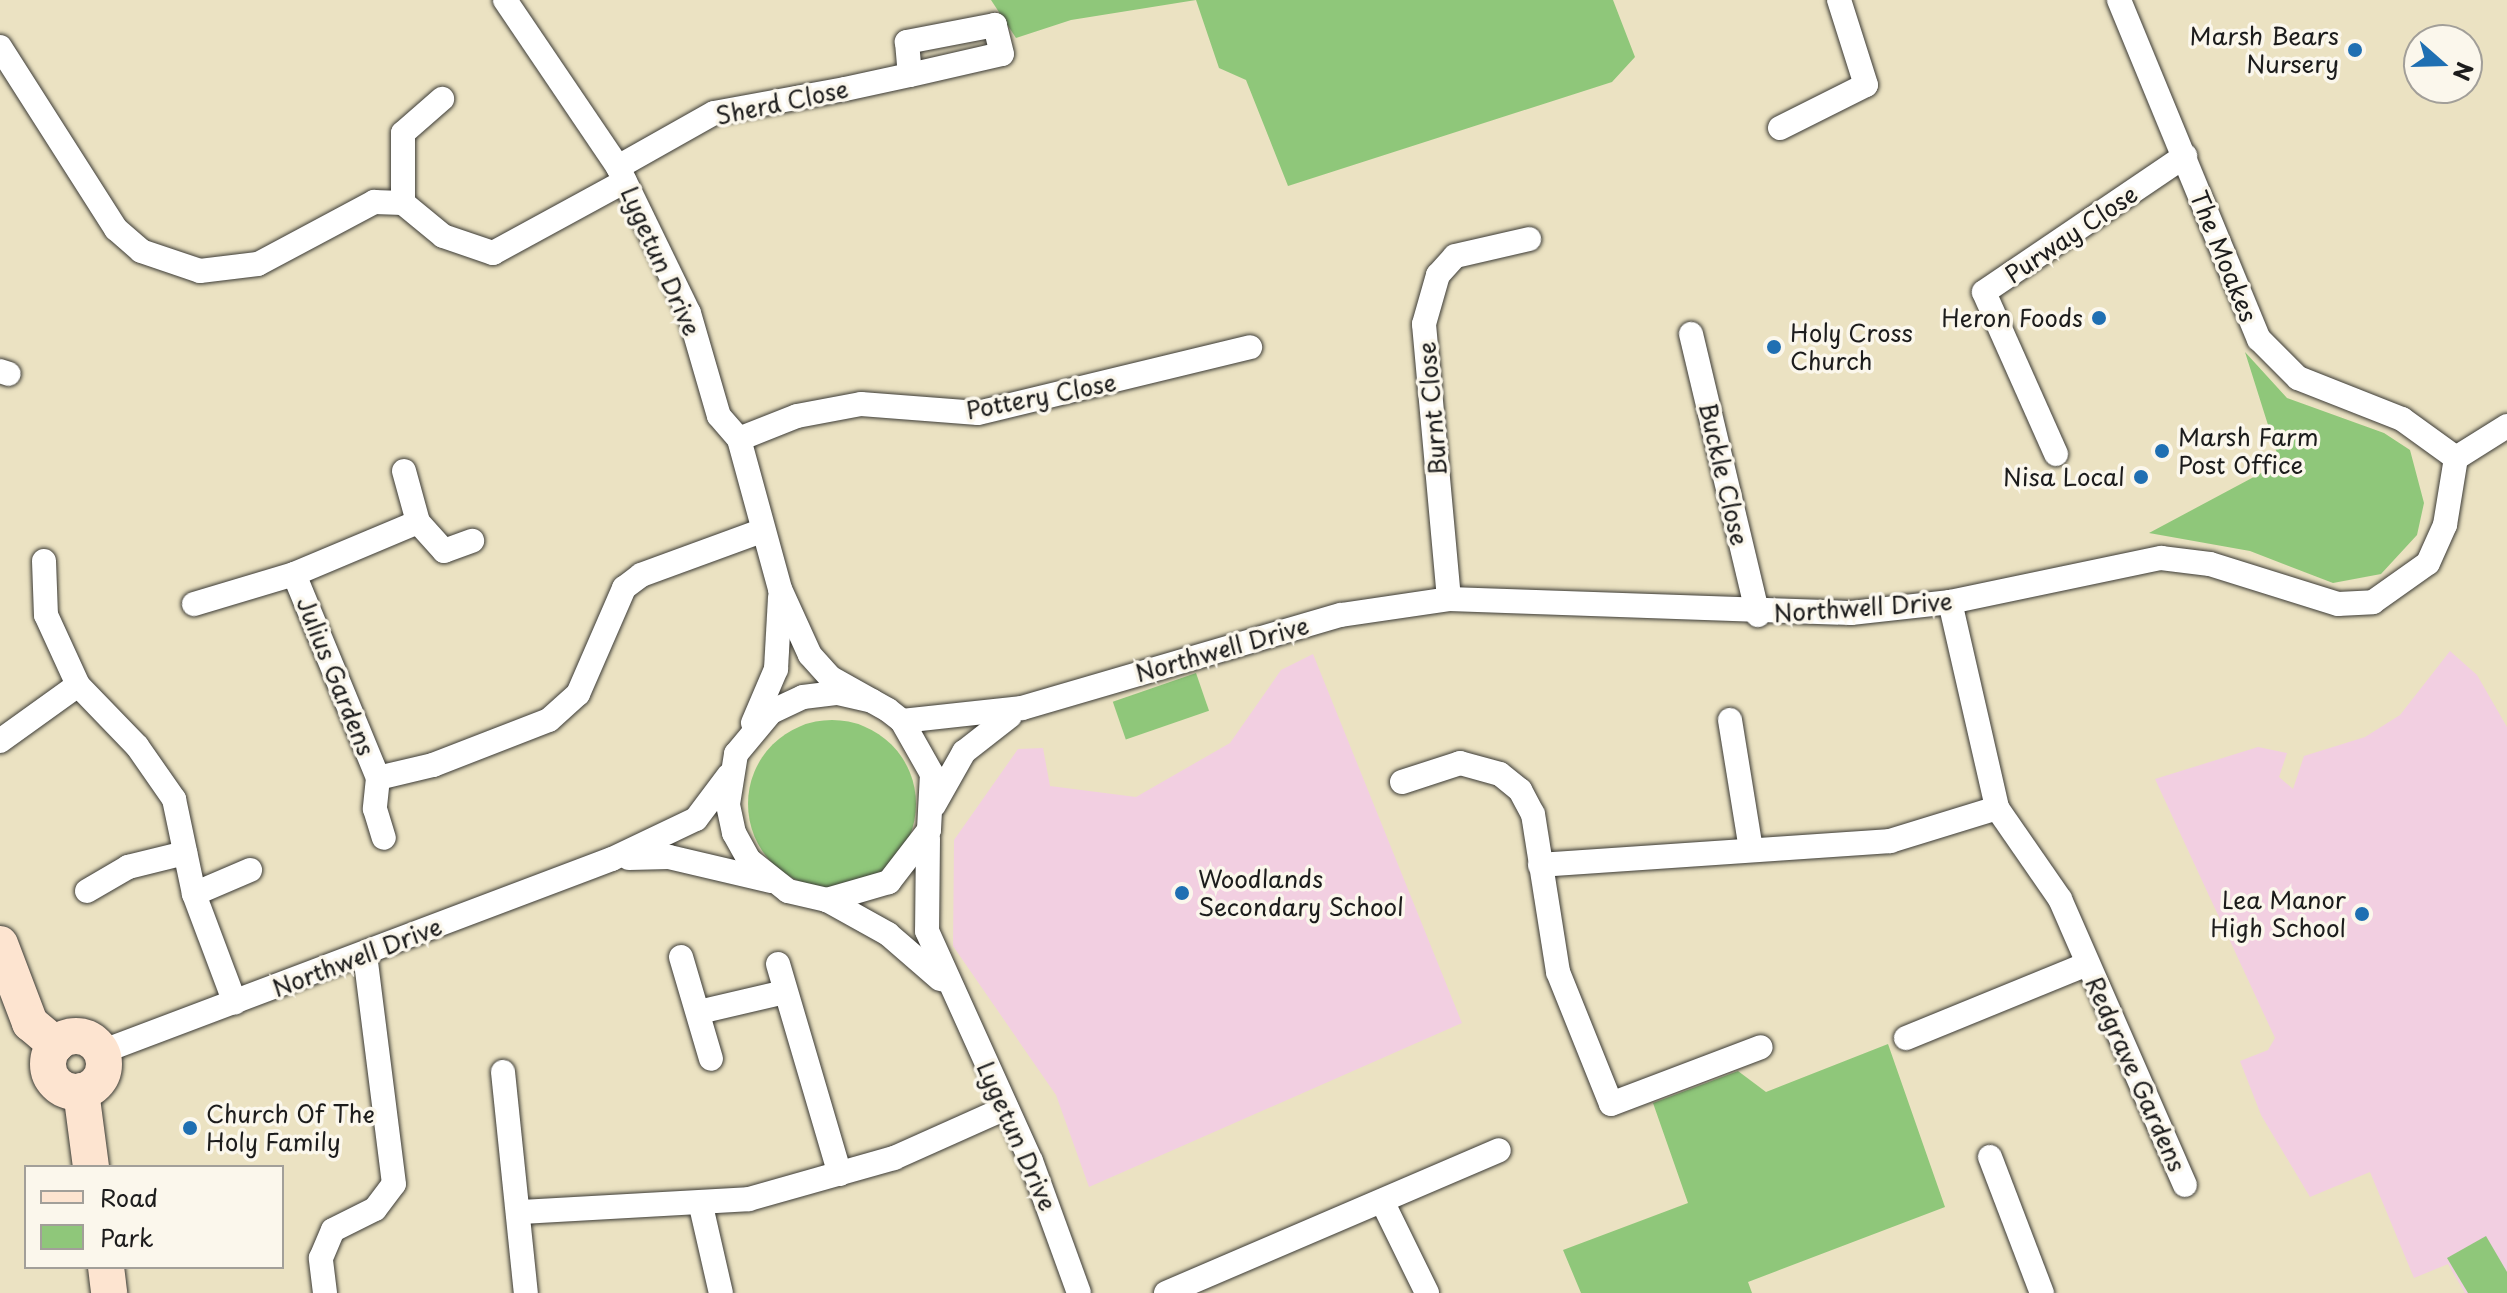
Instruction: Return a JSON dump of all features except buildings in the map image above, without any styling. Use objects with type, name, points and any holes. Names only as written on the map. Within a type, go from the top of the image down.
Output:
[{"type":"street","name":"Lygetun Drive","points":[[505,0],[622,174],[689,313],[719,416],[739,439],[761,531],[780,589],[810,655],[831,678],[902,721],[921,746],[934,805],[929,830],[927,931],[945,983],[1006,1108],[1079,1293]]},
{"type":"street","points":[[1780,128],[1866,85],[1839,0]]},
{"type":"street","name":"The Moakes","points":[[2119,0],[2185,156],[2249,322],[2270,354],[2298,378],[2402,419],[2456,458]]},
{"type":"street","points":[[0,47],[116,229],[166,263],[200,271],[245,267],[374,202],[403,203],[403,133],[442,99]]},
{"type":"street","name":"Sherd Close","points":[[403,203],[443,236],[493,253],[714,113],[910,75]]},
{"type":"street","name":"Purway Close","points":[[2056,454],[1984,292],[2185,156]]},
{"type":"street","name":"Burnt Close","points":[[1449,599],[1424,324],[1438,275],[1455,256],[1529,239]]},
{"type":"street","name":"Buckle Close","points":[[1691,334],[1758,615]]},
{"type":"street","name":"Pottery Close","points":[[739,439],[797,416],[861,404],[978,413],[1250,347]]},
{"type":"street","points":[[2456,458],[2507,426]]},
{"type":"street","name":"Northwell Drive","points":[[902,721],[1022,708],[1341,615],[1449,599],[1613,600],[1758,615],[1950,602],[2161,558],[2210,564],[2338,604],[2373,602],[2428,563],[2445,525],[2456,458]]},
{"type":"street","points":[[404,471],[418,522],[444,551],[472,541]]},
{"type":"street","name":"Julius Gardens","points":[[194,604],[294,574],[418,522]]},
{"type":"street","name":"Julius Gardens","points":[[378,778],[433,765],[549,720],[578,694],[624,588],[641,575],[761,531]]},
{"type":"street","points":[[44,561],[46,615],[78,685],[157,772],[174,799],[194,894],[235,1003]]},
{"type":"street","name":"Julius Gardens","points":[[294,574],[378,778],[375,809],[384,838]]},
{"type":"street","name":"Lygetun Drive","points":[[771,881],[734,833],[730,773],[776,669],[780,589]]},
{"type":"street","name":"Redgrave Gardens","points":[[1950,602],[1997,808],[2060,899],[2185,1185]]},
{"type":"street","points":[[0,741],[78,685]]},
{"type":"street","name":"Lygetun Drive","points":[[746,736],[771,712],[803,697],[838,693],[872,701]]},
{"type":"street","name":"Northwell Drive","points":[[934,805],[964,752],[1022,708]]},
{"type":"street","points":[[1730,720],[1751,849]]},
{"type":"street","points":[[1402,782],[1460,763],[1500,774],[1533,814],[1558,972],[1611,1104],[1761,1047]]},
{"type":"street","points":[[612,859],[696,819],[730,773]]},
{"type":"street","points":[[1540,865],[1890,841],[1997,808]]},
{"type":"street","name":"Lygetun Drive","points":[[827,900],[889,882],[929,830]]},
{"type":"street","points":[[87,891],[128,867],[185,853]]},
{"type":"street","points":[[612,859],[669,857],[771,881],[827,900],[897,940],[945,983]]},
{"type":"street","name":"Northwell Drive","points":[[101,1052],[612,859]]},
{"type":"street","points":[[194,894],[250,870]]},
{"type":"street","points":[[0,944],[30,1023],[56,1045]]},
{"type":"street","points":[[325,1293],[324,1243],[345,1221],[375,1209],[394,1184],[365,954]]},
{"type":"street","points":[[681,957],[711,1059]]},
{"type":"street","points":[[778,964],[840,1174]]},
{"type":"street","name":"Redgrave Gardens","points":[[1906,1038],[2087,964]]},
{"type":"street","points":[[699,1012],[785,992]]},
{"type":"street","points":[[56,1045],[81,1036],[101,1052],[100,1076],[81,1091]]},
{"type":"street","points":[[56,1045],[51,1077],[81,1091]]},
{"type":"street","points":[[503,1072],[520,1212],[526,1293]]},
{"type":"street","points":[[81,1091],[91,1165]]},
{"type":"street","points":[[520,1212],[701,1206],[840,1174],[1006,1108]]},
{"type":"street","points":[[1166,1293],[1207,1287],[1499,1150]]},
{"type":"street","points":[[1990,1157],[2042,1293]]},
{"type":"street","points":[[1383,1203],[1427,1293]]},
{"type":"street","points":[[701,1206],[721,1293]]},
{"type":"street","points":[[106,1269],[109,1293]]},
{"type":"shaded area","name":"Lea Manor High School","points":[[2450,651],[2477,675],[2507,727],[2507,1293],[2465,1293],[2448,1264],[2414,1278],[2370,1172],[2310,1197],[2261,1115],[2240,1061],[2268,1050],[2275,1038],[2155,779],[2258,747],[2287,753],[2279,777],[2293,789],[2304,756],[2365,737],[2400,715]]},
{"type":"shaded area","name":"Woodlands Secondary School","points":[[1313,654],[1462,1023],[1089,1187],[1056,1095],[953,946],[954,840],[1018,749],[1043,748],[1050,786],[1136,797],[1230,743],[1281,670]]},
{"type":"green space","points":[[991,0],[1196,0],[1071,20],[1016,38]]},
{"type":"green space","points":[[1196,0],[1613,0],[1635,57],[1612,82],[1288,186],[1246,80],[1219,68]]},
{"type":"green space","points":[[2245,352],[2287,398],[2384,433],[2410,450],[2424,503],[2417,535],[2381,574],[2333,583],[2250,551],[2149,533],[2280,463]]},
{"type":"green space","points":[[1196,673],[1209,711],[1126,739],[1113,702]]},
{"type":"green space","points":[[832,720],[864,727],[879,734],[891,745],[902,757],[909,772],[916,804],[909,836],[902,851],[891,863],[879,874],[864,881],[832,888],[800,881],[785,874],[773,863],[762,851],[755,836],[748,804],[755,772],[762,757],[773,745],[785,734],[800,727]]},
{"type":"green space","points":[[1888,1044],[1945,1207],[1748,1282],[1752,1293],[1581,1293],[1563,1250],[1688,1203],[1653,1103],[1738,1071],[1766,1092]]},
{"type":"green space","points":[[2486,1236],[2507,1272],[2507,1293],[2468,1293],[2447,1258]]},
{"type":"place","name":"Marsh Bears Nursery","points":[[2355,50]]},
{"type":"place","name":"Heron Foods","points":[[2099,318]]},
{"type":"place","name":"Holy Cross Church","points":[[1774,347]]},
{"type":"place","name":"Marsh Farm Post Office","points":[[2162,451]]},
{"type":"place","name":"Nisa Local","points":[[2141,477]]},
{"type":"place","name":"Woodlands Secondary School","points":[[1182,893]]},
{"type":"place","name":"Lea Manor High School","points":[[2362,914]]},
{"type":"place","name":"Church Of The Holy Family","points":[[190,1128]]}]
